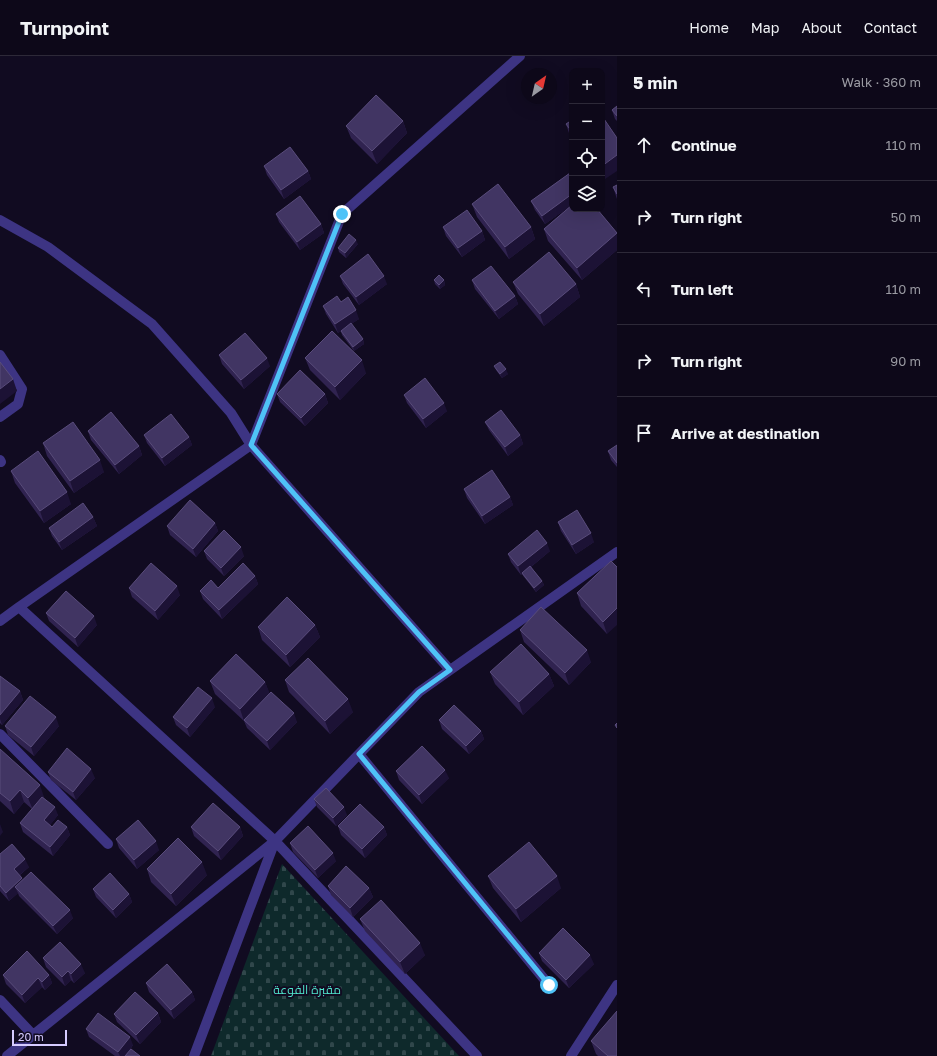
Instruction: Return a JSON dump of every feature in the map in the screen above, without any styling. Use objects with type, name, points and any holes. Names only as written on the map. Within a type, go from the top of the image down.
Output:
[{"type":"street","points":[[0,621],[251,445],[342,214],[520,56]]},
{"type":"street","points":[[0,220],[48,247],[152,324],[231,413],[251,445],[450,670]]},
{"type":"street","points":[[0,355],[22,389],[18,404],[0,418]]},
{"type":"street","points":[[7,1056],[274,841],[419,692],[617,552]]},
{"type":"street","points":[[19,607],[274,841],[477,1056]]},
{"type":"street","points":[[0,734],[108,844]]},
{"type":"street","points":[[359,754],[549,985]]},
{"type":"street","points":[[194,1056],[274,841]]},
{"type":"street","points":[[571,1056],[617,985]]},
{"type":"street","points":[[0,1000],[33,1035]]},
{"type":"green space","name":"مقبرة الفوعة","points":[[282,864],[459,1056],[211,1056]]},
{"type":"building","points":[[376,95],[403,121],[372,151],[346,126]]},
{"type":"building","points":[[617,106],[617,116],[612,110]]},
{"type":"building","points":[[605,120],[617,138],[617,155],[605,164]]},
{"type":"building","points":[[290,147],[308,171],[281,190],[264,166]]},
{"type":"building","points":[[569,174],[569,196],[542,216],[531,201]]},
{"type":"building","points":[[498,184],[531,227],[505,247],[472,204]]},
{"type":"building","points":[[617,185],[617,194],[613,187]]},
{"type":"building","points":[[300,196],[321,224],[297,242],[276,214]]},
{"type":"building","points":[[569,208],[569,212],[600,212],[617,233],[577,268],[544,229]]},
{"type":"building","points":[[467,210],[482,231],[458,248],[443,227]]},
{"type":"building","points":[[349,234],[356,240],[345,253],[338,248]]},
{"type":"building","points":[[549,252],[576,284],[540,314],[513,282]]},
{"type":"building","points":[[368,254],[384,276],[356,297],[340,276]]},
{"type":"building","points":[[491,266],[515,296],[495,311],[472,280]]},
{"type":"building","points":[[439,275],[444,280],[439,285],[434,280]]},
{"type":"building","points":[[337,296],[341,302],[348,297],[356,310],[335,324],[323,306]]},
{"type":"building","points":[[351,323],[363,339],[353,347],[341,331]]},
{"type":"building","points":[[332,331],[362,360],[335,387],[305,358]]},
{"type":"building","points":[[245,333],[267,358],[241,380],[219,355]]},
{"type":"building","points":[[0,362],[13,379],[0,389]]},
{"type":"building","points":[[500,362],[506,369],[500,374],[494,366]]},
{"type":"building","points":[[300,370],[325,394],[301,418],[277,394]]},
{"type":"building","points":[[425,378],[444,403],[423,419],[404,395]]},
{"type":"building","points":[[501,410],[520,435],[505,447],[485,422]]},
{"type":"building","points":[[111,412],[139,446],[115,465],[88,431]]},
{"type":"building","points":[[171,414],[189,437],[162,458],[144,435]]},
{"type":"building","points":[[73,422],[100,460],[70,481],[43,443]]},
{"type":"building","points":[[617,445],[617,463],[608,451]]},
{"type":"building","points":[[38,451],[67,492],[40,511],[11,471]]},
{"type":"building","points":[[492,470],[510,497],[482,516],[464,489]]},
{"type":"building","points":[[190,500],[215,523],[193,549],[167,526]]},
{"type":"building","points":[[83,503],[93,517],[59,542],[49,528]]},
{"type":"building","points":[[577,510],[591,533],[572,545],[558,522]]},
{"type":"building","points":[[224,530],[241,547],[221,568],[204,551]]},
{"type":"building","points":[[537,530],[547,543],[518,566],[508,554]]},
{"type":"building","points":[[611,561],[617,567],[617,608],[603,622],[577,593]]},
{"type":"building","points":[[151,563],[177,586],[155,611],[129,588]]},
{"type":"building","points":[[243,563],[255,576],[219,610],[200,591],[211,580],[218,588]]},
{"type":"building","points":[[530,566],[542,581],[534,588],[522,573]]},
{"type":"building","points":[[66,591],[94,616],[75,638],[46,613]]},
{"type":"building","points":[[287,597],[315,625],[286,655],[258,627]]},
{"type":"building","points":[[541,607],[587,650],[565,673],[520,630]]},
{"type":"building","points":[[521,644],[549,674],[519,702],[490,672]]},
{"type":"building","points":[[236,654],[265,682],[240,709],[210,681]]},
{"type":"building","points":[[308,658],[348,699],[325,721],[285,680]]},
{"type":"building","points":[[0,676],[20,691],[0,715]]},
{"type":"building","points":[[198,687],[212,698],[187,728],[173,717]]},
{"type":"building","points":[[271,692],[294,713],[267,741],[244,720]]},
{"type":"building","points":[[30,696],[56,717],[31,747],[5,726]]},
{"type":"building","points":[[454,705],[481,731],[466,746],[439,720]]},
{"type":"building","points":[[422,746],[445,770],[419,795],[396,771]]},
{"type":"building","points":[[67,748],[91,769],[73,792],[48,772]]},
{"type":"building","points":[[0,749],[40,785],[28,798],[20,790],[10,801],[0,793]]},
{"type":"building","points":[[326,788],[344,807],[333,818],[314,799]]},
{"type":"building","points":[[42,797],[55,807],[44,820],[52,827],[58,820],[67,827],[50,847],[20,823]]},
{"type":"building","points":[[213,803],[240,827],[218,851],[191,827]]},
{"type":"building","points":[[360,804],[384,827],[362,849],[338,826]]},
{"type":"building","points":[[138,820],[156,841],[134,860],[116,839]]},
{"type":"building","points":[[308,826],[333,853],[315,870],[290,843]]},
{"type":"building","points":[[178,838],[202,862],[171,894],[147,869]]},
{"type":"building","points":[[529,842],[557,876],[516,909],[488,876]]},
{"type":"building","points":[[12,844],[25,859],[14,869],[22,878],[6,893],[0,886],[0,854]]},
{"type":"building","points":[[346,866],[369,888],[350,908],[328,886]]},
{"type":"building","points":[[31,872],[70,910],[53,926],[15,887]]},
{"type":"building","points":[[110,873],[129,894],[113,910],[93,889]]},
{"type":"building","points":[[381,900],[420,943],[400,962],[360,919]]},
{"type":"building","points":[[563,928],[590,955],[566,980],[539,953]]},
{"type":"building","points":[[60,942],[81,964],[71,974],[68,971],[62,977],[43,958]]},
{"type":"building","points":[[27,951],[49,975],[42,982],[38,978],[22,995],[3,975]]},
{"type":"building","points":[[167,964],[192,992],[171,1010],[146,983]]},
{"type":"building","points":[[135,992],[158,1013],[136,1035],[114,1014]]},
{"type":"building","points":[[617,1011],[617,1056],[608,1056],[591,1041]]},
{"type":"building","points":[[98,1013],[130,1037],[118,1052],[86,1029]]},
{"type":"building","points":[[131,1049],[140,1056],[125,1056]]},
{"type":"route","points":[[342,214],[251,445],[450,670],[419,692],[359,754],[549,985]]}]
